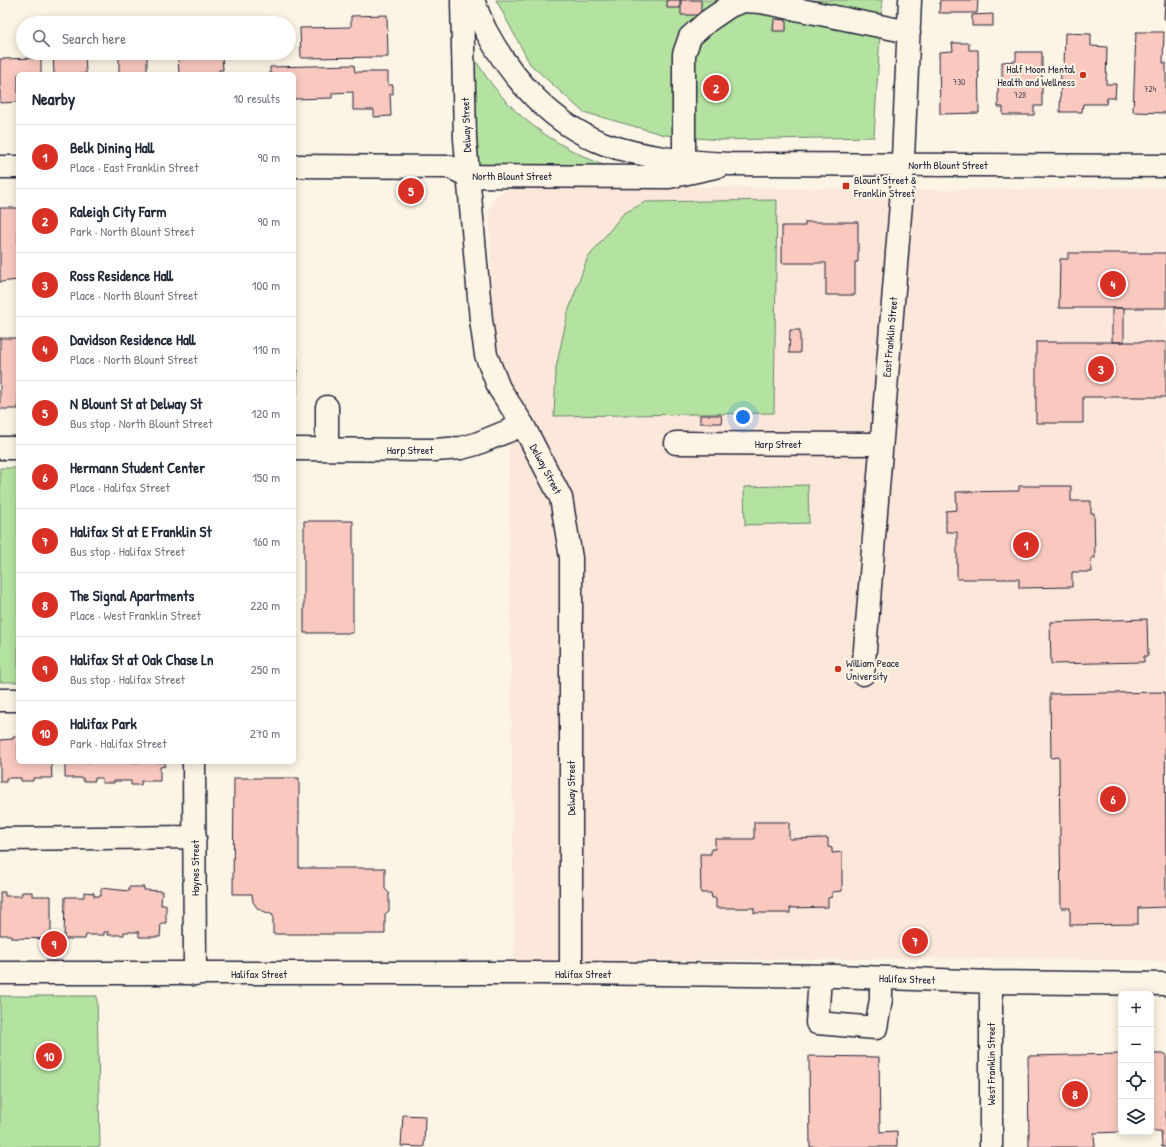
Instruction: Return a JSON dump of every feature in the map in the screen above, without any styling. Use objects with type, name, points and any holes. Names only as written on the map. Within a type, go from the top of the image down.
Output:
[{"type":"street","name":"Delway Street","points":[[462,0],[465,137],[481,320],[486,355],[499,388],[523,425],[561,498],[571,558],[571,973]]},
{"type":"street","name":"North Blount Street","points":[[473,0],[486,30],[510,69],[536,99],[570,126],[604,144],[643,154],[684,168],[730,164],[1166,166]]},
{"type":"street","name":"East Franklin Street","points":[[863,674],[903,165],[910,0]]},
{"type":"street","points":[[684,168],[684,54],[690,37],[708,21],[730,6],[744,1],[761,2],[909,32]]},
{"type":"street","name":"North Blount Street","points":[[296,166],[450,167],[468,176],[669,177],[684,168]]},
{"type":"street","points":[[0,167],[16,167]]},
{"type":"street","points":[[327,407],[327,449]]},
{"type":"street","name":"Harp Street","points":[[296,449],[435,450],[461,448],[476,444],[523,425]]},
{"type":"street","name":"Harp Street","points":[[676,443],[881,444]]},
{"type":"street","points":[[0,448],[16,448]]},
{"type":"street","points":[[0,700],[16,700]]},
{"type":"street","name":"Haynes Street","points":[[194,764],[195,974]]},
{"type":"street","points":[[0,839],[195,837]]},
{"type":"street","name":"Halifax Street","points":[[0,973],[571,973],[820,976],[991,982],[1166,984]]},
{"type":"street","points":[[820,976],[817,1023],[876,1028],[881,999],[881,978]]},
{"type":"street","name":"West Franklin Street","points":[[991,982],[991,1147]]},
{"type":"shaded area","name":"William Peace University","points":[[516,184],[922,190],[1166,187],[1166,961],[1001,958],[514,961],[508,380],[494,336],[489,213],[494,198]]},
{"type":"green space","points":[[496,0],[882,0],[874,137],[719,140],[665,135],[583,112],[530,64]]},
{"type":"green space","points":[[472,54],[485,75],[500,94],[532,125],[569,149],[613,169],[491,170],[479,164],[470,152]]},
{"type":"green space","points":[[777,200],[774,413],[554,416],[556,368],[568,312],[587,259],[623,214],[645,202]]},
{"type":"green space","points":[[0,468],[16,468],[16,682],[0,682]]},
{"type":"green space","points":[[808,485],[809,523],[745,525],[744,487]]},
{"type":"green space","points":[[0,996],[97,996],[100,1147],[0,1147]]},
{"type":"building","points":[[667,0],[680,0],[680,8],[667,8]]},
{"type":"building","points":[[681,0],[701,0],[701,15],[681,15]]},
{"type":"building","points":[[940,0],[978,0],[977,13],[939,13]]},
{"type":"building","points":[[1165,0],[1166,19],[1164,19]]},
{"type":"building","points":[[993,14],[993,26],[972,26],[972,15]]},
{"type":"building","points":[[387,15],[388,57],[301,58],[300,28],[351,27],[351,16]]},
{"type":"building","points":[[774,19],[786,20],[786,31],[773,31]]},
{"type":"building","points":[[1136,32],[1164,32],[1163,63],[1166,63],[1166,113],[1133,112]]},
{"type":"building","name":"Half Moon Mental Health and Wellness","points":[[1065,33],[1091,34],[1091,46],[1107,47],[1106,84],[1116,84],[1115,98],[1107,98],[1106,104],[1083,104],[1082,112],[1060,112],[1061,67],[1064,66]]},
{"type":"building","points":[[952,43],[969,43],[969,50],[978,50],[979,113],[940,114],[939,52],[953,51]]},
{"type":"building","points":[[1016,52],[1042,52],[1042,106],[1034,106],[1034,115],[1003,115],[1003,107],[998,107],[998,83],[1002,83],[1002,62],[1016,61]]},
{"type":"building","points":[[0,59],[41,60],[41,72],[16,72],[16,102],[0,103]]},
{"type":"building","points":[[53,60],[85,60],[86,72],[54,72]]},
{"type":"building","points":[[119,60],[147,60],[147,72],[119,72]]},
{"type":"building","points":[[178,60],[222,60],[223,70],[219,70],[219,72],[179,72]]},
{"type":"building","points":[[354,65],[355,72],[388,72],[388,85],[393,85],[393,94],[390,94],[391,116],[374,117],[374,110],[353,110],[353,92],[332,93],[332,98],[296,99],[296,72],[270,72],[270,67]]},
{"type":"building","points":[[0,208],[16,208],[16,280],[0,282]]},
{"type":"building","points":[[805,222],[858,222],[858,262],[855,262],[855,295],[826,295],[826,263],[782,263],[782,226],[805,226]]},
{"type":"building","points":[[1068,253],[1166,253],[1166,308],[1059,308],[1060,259],[1068,259]]},
{"type":"building","points":[[1112,308],[1124,308],[1124,342],[1112,342]]},
{"type":"building","points":[[790,330],[800,330],[800,353],[789,353]]},
{"type":"building","points":[[0,338],[16,338],[16,409],[0,409]]},
{"type":"building","points":[[1036,342],[1166,342],[1166,397],[1083,397],[1083,423],[1036,423]]},
{"type":"building","points":[[296,357],[297,357],[296,394]]},
{"type":"building","points":[[700,415],[721,415],[722,423],[700,423]]},
{"type":"building","points":[[1019,486],[1071,486],[1071,501],[1091,501],[1091,513],[1094,513],[1095,558],[1091,558],[1092,572],[1072,572],[1072,587],[1019,588],[1019,579],[957,579],[957,532],[946,532],[946,511],[957,510],[956,492],[1019,491]]},
{"type":"building","points":[[304,521],[353,521],[353,633],[304,633]]},
{"type":"building","points":[[1147,619],[1148,656],[1144,656],[1144,662],[1051,664],[1050,622]]},
{"type":"building","points":[[1165,692],[1166,907],[1138,908],[1138,924],[1070,925],[1070,908],[1061,908],[1059,757],[1051,758],[1050,694]]},
{"type":"building","points":[[13,736],[16,736],[16,764],[51,764],[52,778],[33,778],[33,781],[21,781],[21,778],[6,778],[6,782],[0,782],[0,740],[13,739]]},
{"type":"building","points":[[65,764],[165,764],[165,766],[160,767],[160,781],[141,781],[141,785],[131,785],[131,781],[102,783],[102,778],[95,778],[95,781],[83,781],[83,778],[65,778]]},
{"type":"building","points":[[234,778],[299,778],[299,868],[385,868],[385,889],[389,893],[389,911],[385,914],[385,934],[273,934],[273,915],[258,909],[253,902],[252,894],[233,894]]},
{"type":"building","points":[[754,822],[789,822],[789,839],[828,838],[828,847],[832,848],[832,853],[842,852],[842,891],[832,892],[832,897],[828,898],[828,907],[790,908],[790,913],[754,913],[754,908],[716,908],[716,898],[712,898],[711,893],[701,893],[700,854],[711,854],[711,849],[715,849],[715,839],[754,839]]},
{"type":"building","points":[[129,887],[144,887],[144,890],[162,891],[161,905],[166,905],[166,923],[161,923],[160,937],[139,937],[139,932],[124,932],[124,935],[108,935],[109,932],[104,932],[104,935],[86,935],[85,939],[64,939],[65,897],[84,897],[84,892],[94,893],[94,896],[101,896],[101,888],[129,891]]},
{"type":"building","points":[[0,892],[5,892],[5,896],[21,896],[22,892],[32,892],[32,896],[51,896],[51,939],[11,938],[11,935],[0,935]]},
{"type":"building","points":[[1118,1054],[1118,1132],[1094,1133],[1095,1147],[1029,1147],[1028,1056]]},
{"type":"building","points":[[1154,1054],[1166,1054],[1166,1147],[1162,1147],[1161,1131],[1154,1131]]},
{"type":"building","points":[[809,1056],[879,1057],[880,1132],[897,1131],[897,1147],[810,1147]]},
{"type":"building","points":[[403,1115],[425,1116],[424,1147],[401,1146]]},
{"type":"place","name":"Half Moon Mental Health and Wellness","points":[[1083,75]]},
{"type":"place","name":"Raleigh City Farm","points":[[716,88]]},
{"type":"place","name":"Blount Street & Franklin Street","points":[[846,186]]},
{"type":"place","name":"N Blount St at Delway St","points":[[411,191]]},
{"type":"place","name":"Davidson Residence Hall","points":[[1113,284]]},
{"type":"place","name":"Ross Residence Hall","points":[[1101,369]]},
{"type":"place","name":"Belk Dining Hall","points":[[1026,545]]},
{"type":"place","name":"William Peace University","points":[[838,669]]},
{"type":"place","name":"Hermann Student Center","points":[[1113,799]]},
{"type":"place","name":"Halifax St at E Franklin St","points":[[915,941]]},
{"type":"place","name":"Halifax St at Oak Chase Ln","points":[[54,944]]},
{"type":"place","name":"Halifax Park","points":[[49,1056]]},
{"type":"place","name":"The Signal Apartments","points":[[1075,1094]]}]
